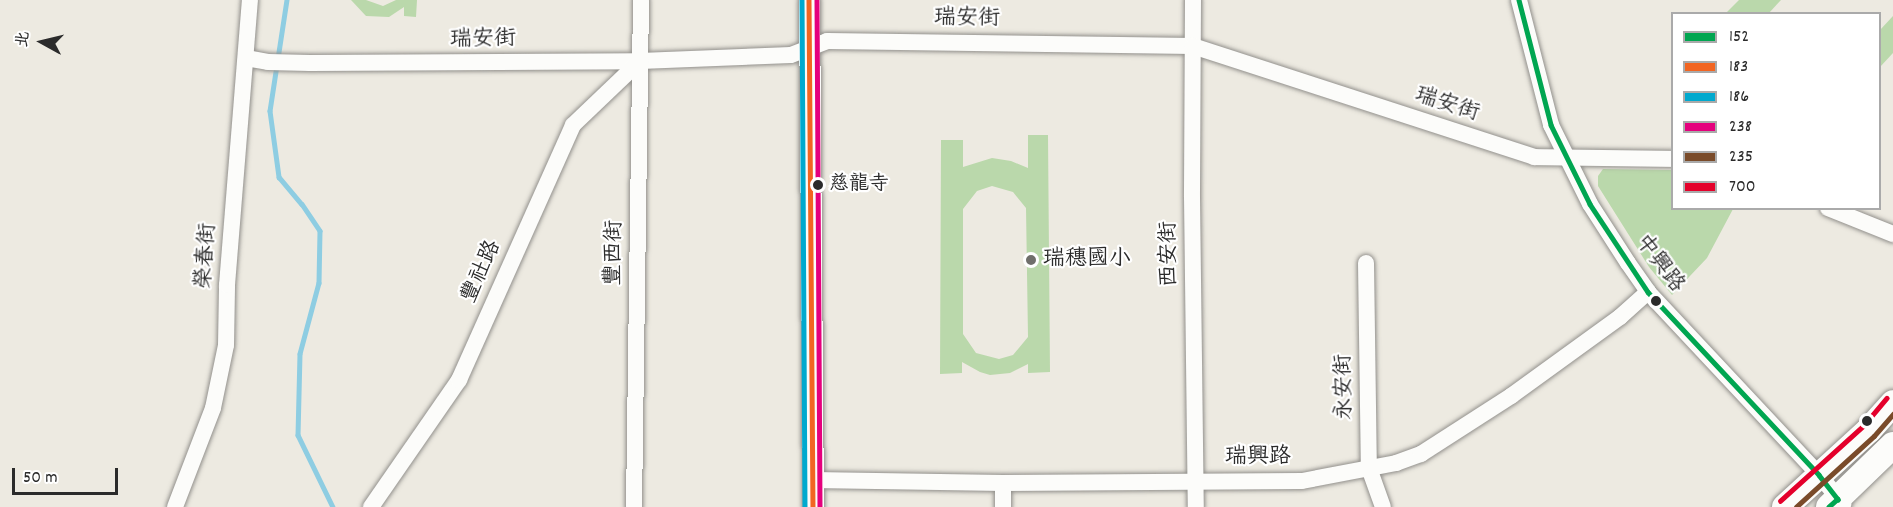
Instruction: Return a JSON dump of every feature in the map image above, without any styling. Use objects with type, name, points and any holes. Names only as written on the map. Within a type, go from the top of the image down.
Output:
[{"type":"main road","points":[[1785,507],[1869,430],[1893,403]]},
{"type":"main road","points":[[1837,504],[1893,445]]},
{"type":"street","name":"榮春街","points":[[175,507],[213,408],[226,345],[227,285],[250,0]]},
{"type":"street","name":"豐西街","points":[[634,507],[641,0]]},
{"type":"street","points":[[809,0],[813,507]]},
{"type":"street","name":"西安街","points":[[1193,0],[1191,197],[1196,507]]},
{"type":"street","name":"中興路","points":[[1519,0],[1551,125],[1590,204],[1648,292],[1819,475],[1837,504]]},
{"type":"street","name":"瑞安街","points":[[246,58],[268,62],[640,61],[791,55],[827,41],[1193,46],[1534,157],[1671,159]]},
{"type":"street","name":"豐社路","points":[[371,507],[459,380],[573,125],[640,61]]},
{"type":"street","points":[[1833,210],[1893,234]]},
{"type":"street","name":"永安街","points":[[1366,263],[1369,468],[1383,507]]},
{"type":"street","name":"瑞興路","points":[[813,480],[1003,483],[1302,481],[1369,468],[1421,454],[1519,390],[1620,317],[1648,292]]},
{"type":"street","points":[[1003,483],[1003,507]]},
{"type":"green space","points":[[351,0],[366,0],[383,6],[396,0],[417,0],[416,17],[404,16],[404,7],[389,17],[366,16]]},
{"type":"green space","points":[[1739,0],[1781,0],[1770,12],[1727,12]]},
{"type":"green space","points":[[1893,16],[1893,53],[1881,66],[1881,29]]},
{"type":"green space","points":[[1028,135],[1048,135],[1050,372],[1028,373],[1028,364],[1010,373],[990,375],[962,362],[962,373],[940,374],[941,140],[963,140],[963,167],[992,158],[1011,161],[1028,168]],"holes":[[[992,186],[1013,192],[1026,208],[1028,337],[1013,355],[999,359],[976,353],[963,334],[963,209],[977,191]]]},
{"type":"green space","points":[[1603,169],[1671,170],[1671,210],[1732,210],[1707,258],[1672,295],[1649,267],[1598,186],[1598,176]]},
{"type":"waterway","points":[[287,0],[270,111],[279,177],[302,204],[320,231],[319,283],[300,354],[298,435],[333,507]]},
{"type":"transit line","name":"186","points":[[802,0],[805,507]]},
{"type":"transit line","name":"183","points":[[809,0],[813,507]]},
{"type":"transit line","name":"238","points":[[817,0],[820,507]]},
{"type":"transit line","name":"152","points":[[1519,0],[1551,125],[1590,204],[1648,292],[1819,475],[1838,499],[1829,507]]},
{"type":"transit line","name":"700","points":[[1780,501],[1864,425],[1887,398]]},
{"type":"transit line","name":"235","points":[[1796,507],[1874,436],[1893,414]]},
{"type":"place","name":"慈龍寺","points":[[818,185]]},
{"type":"place","name":"瑞穗國小","points":[[1031,260]]}]
